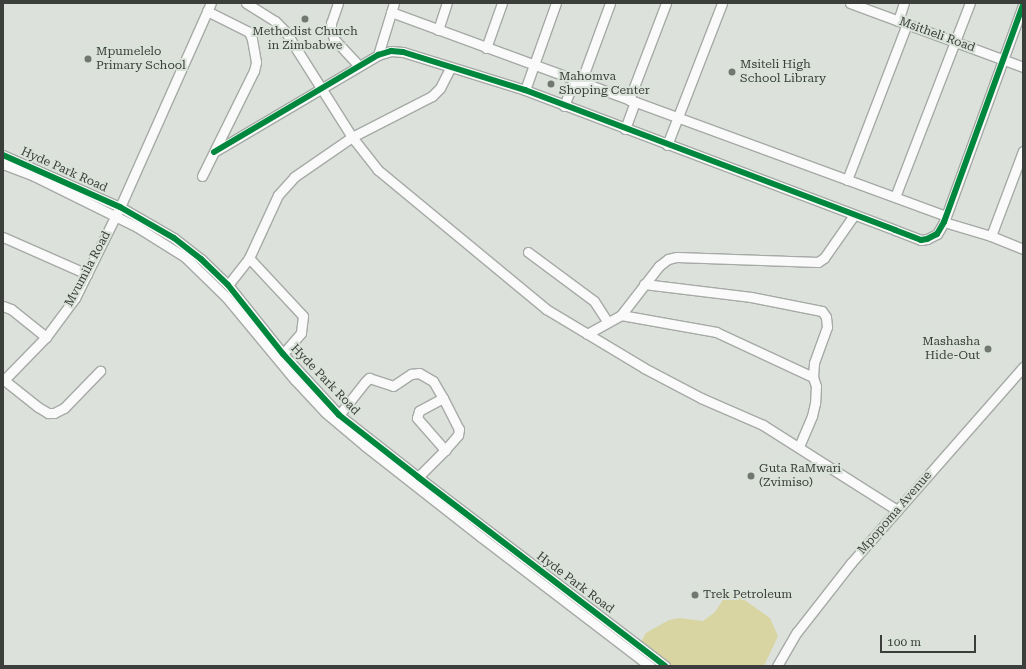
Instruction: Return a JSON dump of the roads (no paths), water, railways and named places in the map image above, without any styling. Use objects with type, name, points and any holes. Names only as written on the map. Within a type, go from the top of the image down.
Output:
[{"type":"street","points":[[246,3],[259,5],[285,31],[352,137],[378,170],[546,309],[644,368],[701,398],[763,425],[897,510]]},
{"type":"street","points":[[338,3],[331,23],[334,39],[359,66]]},
{"type":"street","points":[[378,54],[394,3]]},
{"type":"street","points":[[438,30],[447,3]]},
{"type":"street","points":[[486,48],[502,3]]},
{"type":"street","points":[[524,90],[556,3]]},
{"type":"street","points":[[564,106],[577,81],[610,3]]},
{"type":"street","points":[[624,129],[632,101],[666,3]]},
{"type":"street","points":[[667,145],[722,3]]},
{"type":"street","name":"Msitheli Road","points":[[850,3],[1023,67]]},
{"type":"street","points":[[847,180],[902,22],[904,3]]},
{"type":"street","points":[[896,197],[970,3]]},
{"type":"street","points":[[214,152],[323,89],[378,54],[391,51],[403,52],[524,90],[921,240],[932,238],[937,234],[945,219],[1002,59],[1023,5]]},
{"type":"street","points":[[202,176],[254,71],[256,58],[249,32],[209,7]]},
{"type":"street","name":"Mvumila Road","points":[[5,376],[46,337],[75,298],[120,207],[209,7]]},
{"type":"street","points":[[391,12],[896,197],[945,219],[1023,249]]},
{"type":"street","points":[[228,285],[249,258],[278,195],[294,177],[352,137],[432,96],[440,88],[450,68]]},
{"type":"street","points":[[991,236],[1023,151]]},
{"type":"street","name":"Hyde Park Road","points":[[3,155],[120,207],[174,238],[201,259],[228,285],[283,354],[339,415],[418,478],[665,666]]},
{"type":"street","name":"Hyde Park Road","points":[[3,164],[34,176],[115,216],[164,242],[185,257],[226,297],[305,391],[326,413],[359,442],[650,666]]},
{"type":"street","points":[[587,334],[621,314],[659,266],[668,259],[677,257],[818,262],[824,258],[854,215]]},
{"type":"street","points":[[3,237],[87,274]]},
{"type":"street","points":[[528,252],[594,301],[608,321]]},
{"type":"street","points":[[249,258],[303,316],[301,333],[283,354]]},
{"type":"street","points":[[644,284],[751,297],[822,311],[826,316],[827,327],[814,363],[813,377],[816,386],[814,409],[799,447]]},
{"type":"street","points":[[3,306],[15,312],[46,337]]},
{"type":"street","points":[[621,314],[716,332],[813,377]]},
{"type":"street","name":"Mpopoma Avenue","points":[[777,666],[797,632],[851,563],[1023,367]]},
{"type":"street","points":[[5,376],[38,407],[48,413],[54,413],[64,408],[100,371]]},
{"type":"street","points":[[339,415],[369,378],[393,386],[411,374],[419,373],[433,381],[459,429],[458,435],[418,478]]},
{"type":"street","points":[[443,398],[419,411],[417,418],[445,450]]},
{"type":"place","name":"Methodist Church in Zimbabwe","points":[[305,19]]},
{"type":"place","name":"Mpumelelo Primary School","points":[[88,59]]},
{"type":"place","name":"Msiteli High School Library","points":[[732,72]]},
{"type":"place","name":"Mahomva Shoping Center","points":[[551,84]]},
{"type":"place","name":"Mashasha Hide-Out","points":[[988,349]]},
{"type":"place","name":"Guta RaMwari (Zvimiso)","points":[[751,476]]},
{"type":"place","name":"Trek Petroleum","points":[[695,595]]}]
